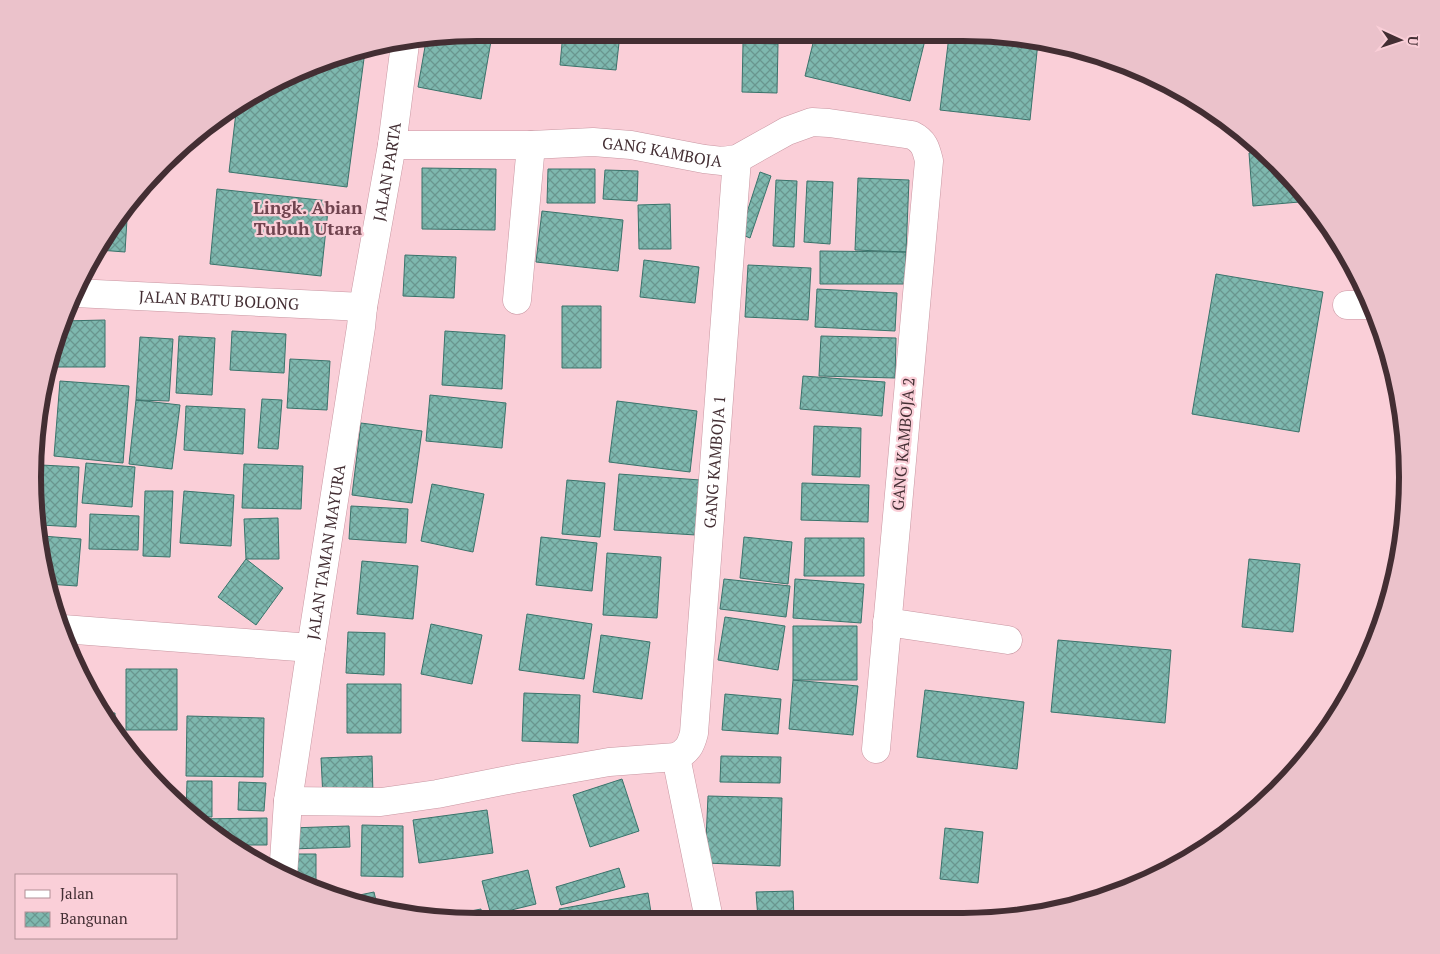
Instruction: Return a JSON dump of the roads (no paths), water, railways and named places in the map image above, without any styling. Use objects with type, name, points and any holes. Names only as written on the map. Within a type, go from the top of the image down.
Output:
[{"type":"street","name":"JALAN PARTA","points":[[362,317],[392,145],[405,48]]},
{"type":"street","name":"GANG KAMBOJA","points":[[392,145],[531,145],[593,142],[659,150],[722,161],[737,159],[787,131],[812,122],[829,122],[912,136],[921,140]]},
{"type":"street","name":"GANG KAMBOJA 2","points":[[876,749],[929,161],[926,147],[921,140]]},
{"type":"street","points":[[517,300],[531,145]]},
{"type":"street","name":"GANG KAMBOJA 1","points":[[676,757],[685,753],[692,744],[694,733],[737,159]]},
{"type":"street","name":"JALAN BATU BOLONG","points":[[82,293],[362,317]]},
{"type":"street","name":"JALAN TAMAN MAYURA","points":[[69,629],[311,648],[362,317]]},
{"type":"street","points":[[887,622],[1008,640]]},
{"type":"street","points":[[284,868],[288,801],[311,648]]},
{"type":"street","points":[[288,801],[381,802],[437,794],[609,762],[676,757],[708,913]]},
{"type":"district","name":"Lingk. Abian Tubuh Utara","points":[[308,217]]}]
